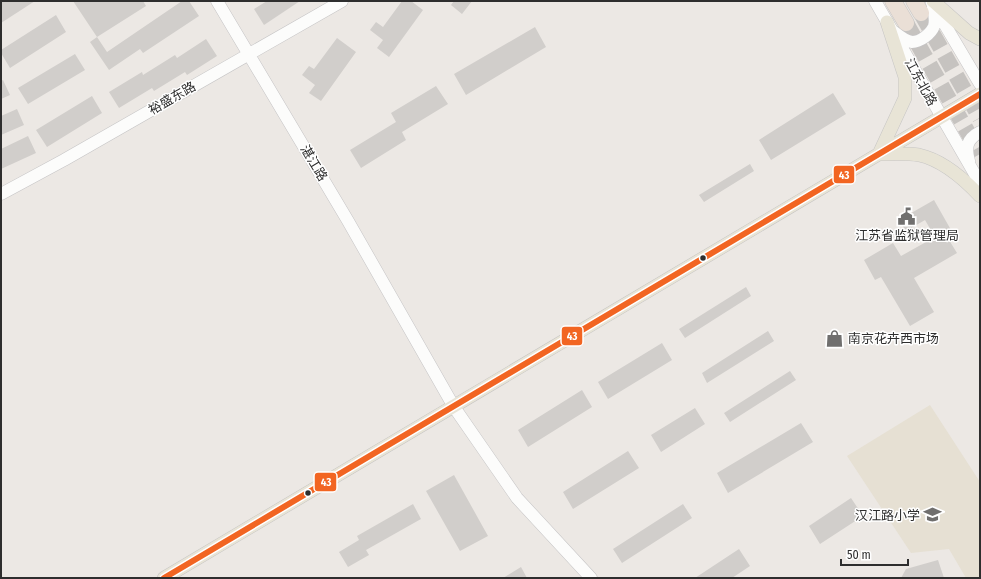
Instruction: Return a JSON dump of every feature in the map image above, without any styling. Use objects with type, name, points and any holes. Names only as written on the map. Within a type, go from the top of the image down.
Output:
[{"type":"highway","points":[[893,1],[895,25]]},
{"type":"main road","name":"湛江路","points":[[217,1],[348,221],[454,407],[517,498],[591,578]]},
{"type":"main road","name":"裕盛东路","points":[[1,194],[64,160],[342,1]]},
{"type":"main road","name":"江东北路","points":[[875,1],[895,25],[941,117],[980,183]]},
{"type":"main road","points":[[895,25],[903,38],[912,42],[928,35],[934,26],[935,20],[926,4]]},
{"type":"main road","points":[[926,4],[980,39]]},
{"type":"main road","points":[[926,4],[980,84]]},
{"type":"main road","points":[[879,154],[905,98],[905,77],[895,25]]},
{"type":"main road","points":[[164,578],[980,94]]},
{"type":"main road","points":[[970,166],[966,151],[967,145],[973,136],[980,132]]},
{"type":"main road","points":[[879,154],[918,155],[934,160],[971,187],[980,196]]},
{"type":"shaded area","name":"汉江路小学","points":[[930,405],[980,482],[980,578],[966,578],[949,549],[911,553],[847,456]]},
{"type":"building","points":[[1,1],[35,1],[1,23]]},
{"type":"building","points":[[73,1],[143,1],[146,6],[97,37]]},
{"type":"building","points":[[182,1],[189,1],[199,16],[143,53],[140,49],[109,70],[90,42],[97,37],[107,52]]},
{"type":"building","points":[[267,1],[300,1],[264,25],[254,9]]},
{"type":"building","points":[[402,1],[411,1],[423,10],[389,57],[377,48],[383,40],[370,30],[376,22],[383,27]]},
{"type":"building","points":[[454,1],[472,1],[462,14],[451,5]]},
{"type":"building","points":[[56,15],[66,32],[10,68],[1,53],[1,50]]},
{"type":"building","points":[[535,27],[546,47],[466,95],[454,74]]},
{"type":"building","points":[[337,38],[356,52],[321,101],[309,93],[315,85],[302,75],[309,66],[314,69]]},
{"type":"building","points":[[206,39],[217,56],[187,75],[185,72],[154,91],[152,88],[119,108],[109,92],[142,72],[143,75],[175,55],[177,58]]},
{"type":"building","points":[[75,54],[85,70],[28,104],[18,88]]},
{"type":"building","points":[[3,80],[10,95],[1,99],[1,81]]},
{"type":"building","points":[[436,86],[448,104],[402,132],[406,140],[361,168],[350,150],[396,122],[391,113]]},
{"type":"building","points":[[833,93],[846,114],[771,160],[759,140]]},
{"type":"building","points":[[92,96],[102,113],[47,147],[36,130]]},
{"type":"building","points":[[17,109],[24,125],[1,135],[1,116]]},
{"type":"building","points":[[28,136],[36,153],[1,169],[1,149]]},
{"type":"building","points":[[750,164],[754,171],[704,202],[699,195]]},
{"type":"building","points":[[934,200],[955,237],[949,240],[957,253],[914,278],[934,312],[910,326],[881,277],[875,280],[864,260],[893,243],[901,256],[935,237],[925,220],[906,231],[899,220]]},
{"type":"building","points":[[746,287],[751,296],[685,338],[679,329]]},
{"type":"building","points":[[768,331],[774,341],[707,383],[702,373]]},
{"type":"building","points":[[662,343],[672,360],[608,399],[598,382]]},
{"type":"building","points":[[790,371],[796,380],[730,422],[724,413]]},
{"type":"building","points":[[582,390],[592,407],[528,447],[518,430]]},
{"type":"building","points":[[695,408],[705,424],[661,452],[651,435]]},
{"type":"building","points":[[801,423],[813,442],[728,493],[717,473]]},
{"type":"building","points":[[628,451],[639,468],[573,509],[563,492]]},
{"type":"building","points":[[454,475],[488,536],[460,551],[426,491]]},
{"type":"building","points":[[851,498],[863,516],[820,544],[809,526]]},
{"type":"building","points":[[413,504],[421,519],[366,550],[369,555],[348,567],[339,552],[359,540],[357,536]]},
{"type":"building","points":[[683,504],[692,518],[622,563],[613,549]]},
{"type":"building","points":[[739,549],[750,566],[732,578],[695,578]]},
{"type":"building","points":[[938,560],[944,578],[901,578],[906,569]]},
{"type":"building","points":[[521,567],[527,578],[503,578]]},
{"type":"tunnel","points":[[921,13],[980,118]]},
{"type":"tunnel","points":[[906,23],[980,154]]},
{"type":"transit line","name":"43","points":[[164,578],[980,94]]},
{"type":"place","name":"江苏省监狱管理局","points":[[907,216]]},
{"type":"place","name":"南京花卉西市场","points":[[835,338]]},
{"type":"place","name":"汉江路小学","points":[[933,515]]}]
